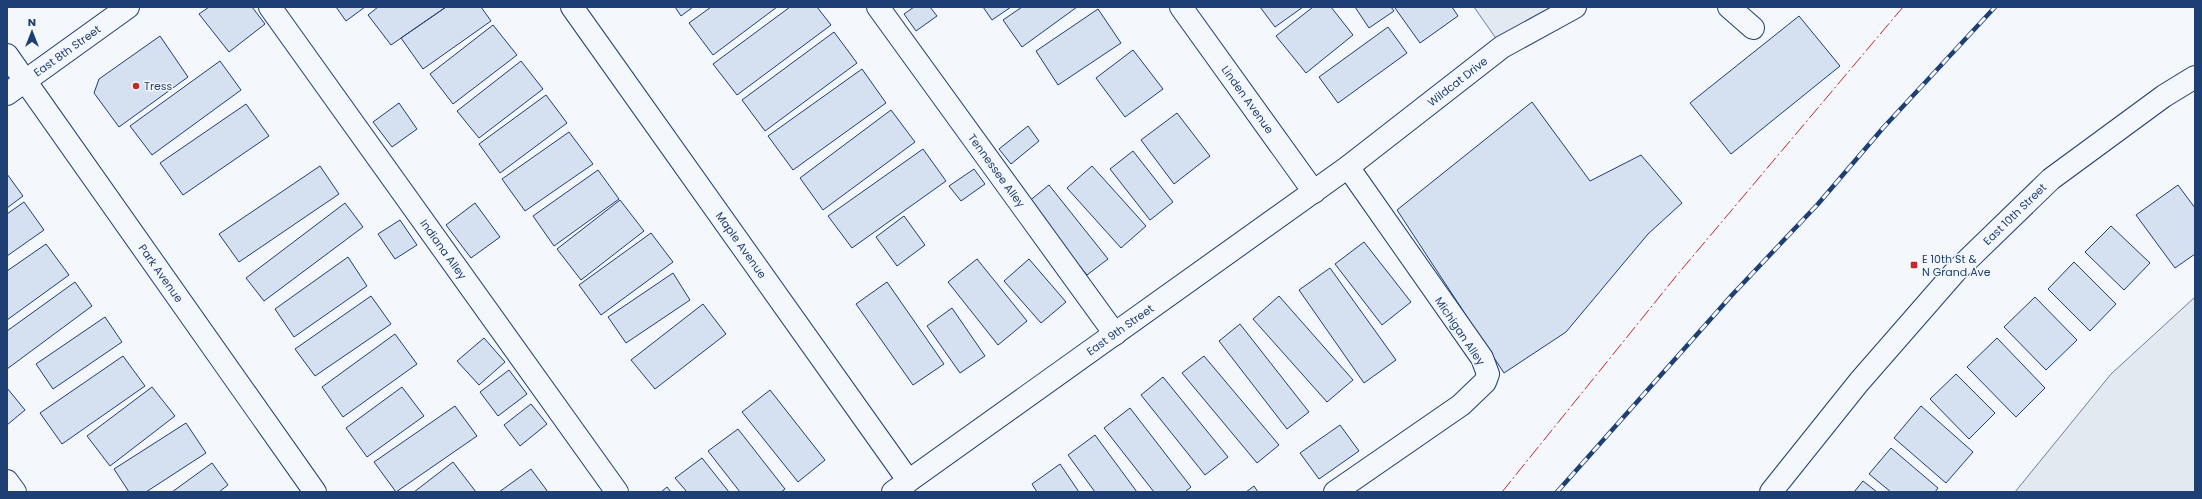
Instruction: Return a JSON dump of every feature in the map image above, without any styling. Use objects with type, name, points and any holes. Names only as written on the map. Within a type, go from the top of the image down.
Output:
[{"type":"street","name":"East 8th Street","points":[[7,94],[128,7]]},
{"type":"street","name":"Indiana Alley","points":[[270,7],[617,492]]},
{"type":"street","name":"Maple Avenue","points":[[572,7],[908,480],[900,487]]},
{"type":"street","name":"Tennessee Alley","points":[[878,7],[1114,334]]},
{"type":"street","name":"Linden Avenue","points":[[1181,7],[1314,192]]},
{"type":"street","name":"Wildcat Drive","points":[[1348,167],[1502,47],[1575,7]]},
{"type":"street","points":[[1729,7],[1753,28]]},
{"type":"street","name":"Park Avenue","points":[[7,55],[315,492]]},
{"type":"street","name":"East 10th Street","points":[[1771,492],[1859,382],[1960,266],[2051,179],[2164,96],[2195,77]]},
{"type":"street","name":"East 9th Street","points":[[900,487],[1348,167]]},
{"type":"street","name":"Michigan Alley","points":[[1335,492],[1461,405],[1485,382],[1488,374],[1482,358],[1348,167]]},
{"type":"street","points":[[7,481],[15,492]]},
{"type":"shaded area","points":[[1474,7],[1575,7],[1502,47]]},
{"type":"shaded area","points":[[2195,297],[2195,492],[2015,492],[2111,374]]},
{"type":"building","points":[[209,7],[252,7],[265,24],[229,52],[199,14]]},
{"type":"building","points":[[336,7],[365,7],[346,21]]},
{"type":"building","points":[[378,7],[446,7],[391,45],[368,15]]},
{"type":"building","points":[[446,7],[481,7],[491,21],[423,69],[401,38]]},
{"type":"building","points":[[675,7],[693,7],[681,16]]},
{"type":"building","points":[[711,7],[777,7],[713,55],[689,23]]},
{"type":"building","points":[[790,7],[817,7],[831,25],[737,95],[713,64]]},
{"type":"building","points":[[914,7],[930,7],[937,16],[916,31],[904,14]]},
{"type":"building","points":[[983,7],[1011,7],[992,20]]},
{"type":"building","points":[[1022,7],[1077,7],[1022,47],[1003,20]]},
{"type":"building","points":[[1260,7],[1303,7],[1275,27]]},
{"type":"building","points":[[1313,7],[1331,7],[1353,35],[1306,73],[1276,36]]},
{"type":"building","points":[[1355,7],[1391,7],[1394,11],[1369,28]]},
{"type":"building","points":[[1452,7],[1458,16],[1420,43],[1395,8]]},
{"type":"building","points":[[1098,9],[1121,43],[1058,85],[1036,51]]},
{"type":"building","points":[[1799,16],[1840,66],[1731,154],[1690,103]]},
{"type":"building","points":[[493,25],[517,55],[453,104],[430,74]]},
{"type":"building","points":[[1388,27],[1407,53],[1338,103],[1319,77]]},
{"type":"building","points":[[834,32],[857,63],[765,131],[742,100]]},
{"type":"building","name":"Tress","points":[[160,36],[188,77],[119,127],[94,93],[99,79]]},
{"type":"building","points":[[1133,50],[1163,89],[1125,117],[1096,78]]},
{"type":"building","points":[[220,61],[241,90],[152,155],[130,126]]},
{"type":"building","points":[[521,61],[543,89],[479,138],[457,111]]},
{"type":"building","points":[[862,69],[886,103],[793,170],[768,136]]},
{"type":"building","points":[[546,95],[567,123],[500,173],[479,144]]},
{"type":"building","points":[[1532,102],[1590,181],[1641,155],[1682,203],[1648,234],[1566,332],[1504,373],[1397,210]]},
{"type":"building","points":[[399,103],[417,129],[392,147],[373,122]]},
{"type":"building","points":[[246,104],[269,136],[183,195],[160,163]]},
{"type":"building","points":[[891,110],[915,142],[823,210],[800,178]]},
{"type":"building","points":[[1177,113],[1210,156],[1174,184],[1141,140]]},
{"type":"building","points":[[1028,126],[1039,141],[1011,164],[999,149]]},
{"type":"building","points":[[569,132],[593,164],[525,211],[502,179]]},
{"type":"building","points":[[923,149],[946,181],[852,248],[828,216]]},
{"type":"building","points":[[1133,151],[1173,202],[1150,220],[1110,169]]},
{"type":"building","points":[[320,166],[339,194],[239,262],[219,234]]},
{"type":"building","points":[[1092,166],[1146,226],[1121,248],[1067,188]]},
{"type":"building","points":[[974,169],[985,184],[961,201],[949,186]]},
{"type":"building","points":[[598,170],[619,199],[554,246],[533,216]]},
{"type":"building","points":[[7,174],[23,196],[7,208]]},
{"type":"building","points":[[1049,185],[1108,259],[1087,275],[1028,202]]},
{"type":"building","points":[[2178,185],[2195,208],[2195,254],[2175,268],[2136,215]]},
{"type":"building","points":[[620,200],[644,231],[581,280],[557,249]]},
{"type":"building","points":[[24,202],[44,230],[7,256],[7,214]]},
{"type":"building","points":[[345,203],[363,227],[264,301],[246,278]]},
{"type":"building","points":[[475,203],[500,237],[471,258],[446,225]]},
{"type":"building","points":[[904,216],[925,245],[897,266],[876,237]]},
{"type":"building","points":[[400,220],[417,245],[395,259],[378,234]]},
{"type":"building","points":[[2111,226],[2150,263],[2124,290],[2085,252]]},
{"type":"building","points":[[651,233],[673,262],[601,315],[579,285]]},
{"type":"building","points":[[1364,242],[1411,302],[1382,325],[1335,264]]},
{"type":"building","points":[[46,244],[69,275],[7,320],[7,271]]},
{"type":"building","points":[[348,257],[367,286],[294,337],[275,309]]},
{"type":"building","points":[[977,259],[1027,321],[998,345],[948,282]]},
{"type":"building","points":[[1029,259],[1066,302],[1041,323],[1004,281]]},
{"type":"building","points":[[2074,262],[2116,304],[2090,331],[2048,289]]},
{"type":"building","points":[[1330,268],[1396,360],[1364,383],[1299,290]]},
{"type":"building","points":[[673,273],[690,300],[626,343],[608,317]]},
{"type":"building","points":[[75,282],[92,306],[7,369],[7,331]]},
{"type":"building","points":[[887,282],[944,364],[913,385],[856,304]]},
{"type":"building","points":[[371,296],[391,324],[315,376],[295,349]]},
{"type":"building","points":[[1279,296],[1353,380],[1327,402],[1253,319]]},
{"type":"building","points":[[2035,297],[2077,340],[2046,370],[2004,327]]},
{"type":"building","points":[[703,304],[726,334],[655,389],[631,360]]},
{"type":"building","points":[[952,308],[985,356],[960,373],[927,326]]},
{"type":"building","points":[[105,317],[122,342],[53,389],[36,364]]},
{"type":"building","points":[[1240,324],[1309,412],[1287,429],[1219,341]]},
{"type":"building","points":[[395,334],[417,364],[343,417],[322,387]]},
{"type":"building","points":[[484,338],[505,362],[479,385],[457,361]]},
{"type":"building","points":[[1997,338],[2045,388],[2016,417],[1967,367]]},
{"type":"building","points":[[123,356],[145,386],[62,444],[40,413]]},
{"type":"building","points":[[1204,356],[1279,445],[1257,463],[1182,373]]},
{"type":"building","points":[[509,370],[527,394],[498,416],[480,392]]},
{"type":"building","points":[[1956,374],[1995,413],[1969,439],[1930,399]]},
{"type":"building","points":[[1163,377],[1228,457],[1205,475],[1141,395]]},
{"type":"building","points":[[152,387],[175,416],[110,466],[87,436]]},
{"type":"building","points":[[402,387],[424,416],[367,457],[346,428]]},
{"type":"building","points":[[7,388],[25,410],[7,425]]},
{"type":"building","points":[[770,390],[825,460],[798,482],[742,412]]},
{"type":"building","points":[[531,404],[547,424],[520,446],[504,425]]},
{"type":"building","points":[[455,406],[477,436],[396,492],[374,462]]},
{"type":"building","points":[[1921,406],[1973,452],[1946,483],[1894,438]]},
{"type":"building","points":[[1130,408],[1191,487],[1185,492],[1154,492],[1104,428]]},
{"type":"building","points":[[186,423],[206,453],[146,492],[129,492],[114,469]]},
{"type":"building","points":[[1340,425],[1359,451],[1319,479],[1300,453]]},
{"type":"building","points":[[738,429],[785,489],[781,492],[740,492],[708,451]]},
{"type":"building","points":[[1095,435],[1137,492],[1095,492],[1068,455]]},
{"type":"building","points":[[1891,448],[1938,488],[1935,492],[1891,492],[1869,474]]},
{"type":"building","points":[[702,458],[729,492],[687,492],[675,478]]},
{"type":"building","points":[[453,462],[476,492],[414,492]]},
{"type":"building","points":[[212,463],[228,485],[219,492],[172,492]]},
{"type":"building","points":[[1060,464],[1079,492],[1037,492],[1032,484]]},
{"type":"building","points":[[531,469],[548,492],[499,492]]},
{"type":"building","points":[[1863,481],[1877,492],[1854,492]]},
{"type":"building","points":[[1254,486],[1258,492],[1246,492]]},
{"type":"building","points":[[667,487],[671,492],[661,492]]},
{"type":"railway","points":[[1557,492],[1732,295],[1818,204],[1883,128],[1995,7]]},
{"type":"power","points":[[1502,492],[1677,275],[1903,7]]},
{"type":"place","name":"Tress","points":[[136,86]]},
{"type":"place","name":"E 10th St & N Grand Ave","points":[[1914,265]]}]
